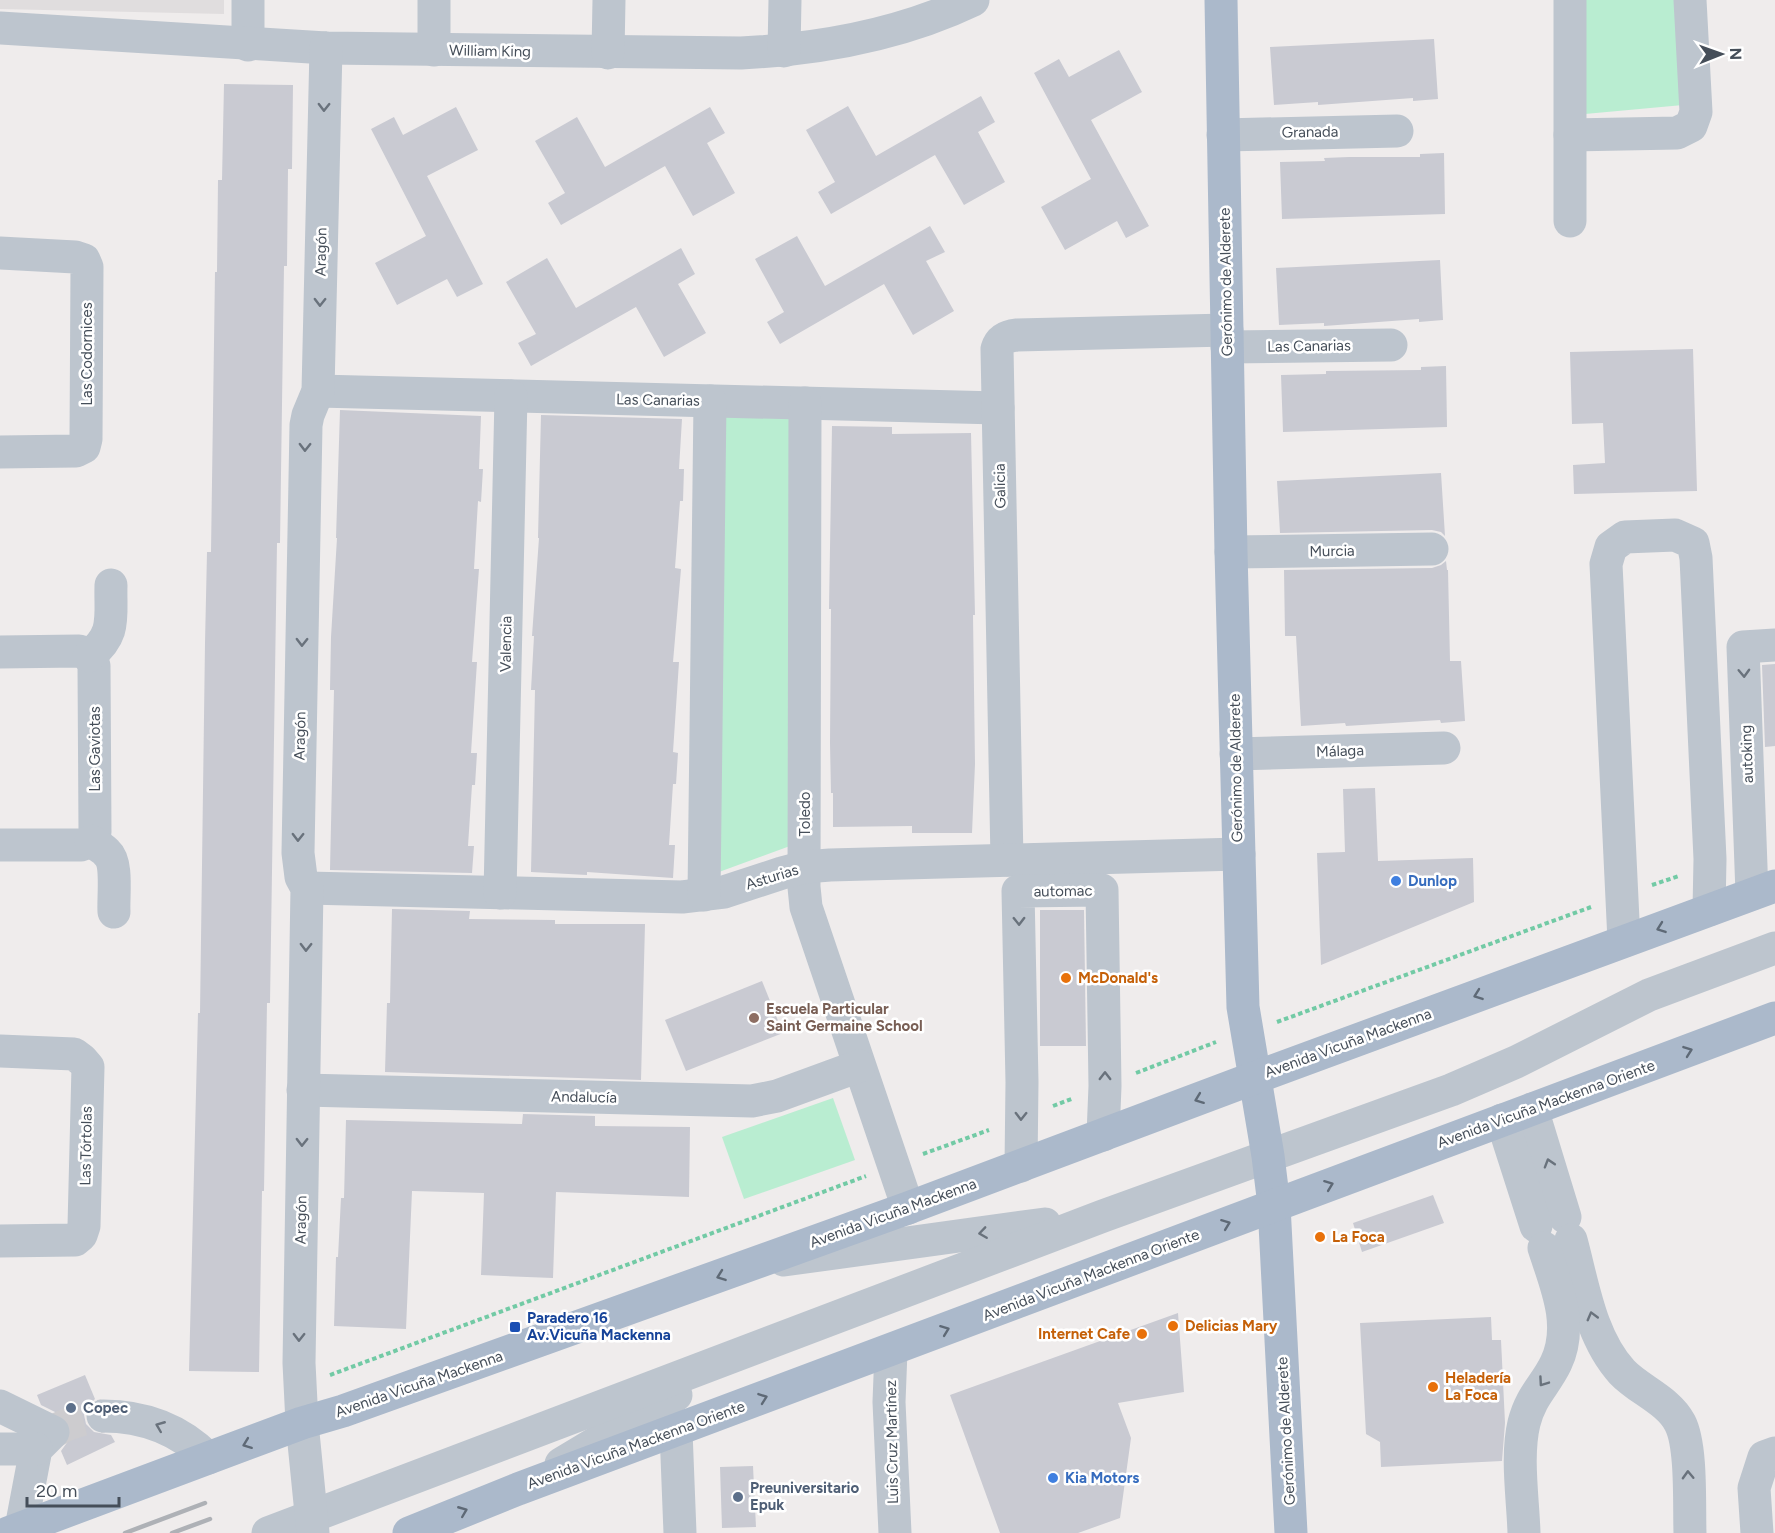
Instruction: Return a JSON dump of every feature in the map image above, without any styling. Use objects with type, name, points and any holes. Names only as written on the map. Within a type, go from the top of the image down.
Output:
[{"type":"main road","name":"Gerónimo de Alderete","points":[[1221,0],[1231,552],[1243,1007],[1274,1205],[1291,1533]]},
{"type":"main road","name":"Avenida Vicuña Mackenna","points":[[14,1531],[302,1423],[343,1411],[908,1208],[1763,890]]},
{"type":"main road","name":"Avenida Vicuña Mackenna Oriente","points":[[409,1533],[518,1489],[1775,1018]]},
{"type":"street","points":[[248,0],[248,45]]},
{"type":"street","points":[[434,0],[434,50]]},
{"type":"street","points":[[608,53],[609,0]]},
{"type":"street","points":[[784,51],[785,0]]},
{"type":"street","points":[[1570,0],[1570,221]]},
{"type":"street","points":[[1570,135],[1677,133],[1691,126],[1696,112],[1690,0]]},
{"type":"street","name":"William King","points":[[0,28],[326,48],[741,53],[826,46],[868,37],[926,19],[970,1]]},
{"type":"street","name":"Aragón","points":[[312,1525],[302,1423],[299,1363],[307,888],[301,877],[298,853],[306,425],[318,391],[326,48]]},
{"type":"street","name":"Granada","points":[[1224,135],[1397,130]]},
{"type":"street","name":"Las Codornices","points":[[0,253],[75,257],[84,260],[87,267],[87,279],[86,439],[84,447],[76,451],[0,452]]},
{"type":"street","name":"Galicia","points":[[1007,860],[997,349],[1003,339],[1010,336],[1227,339]]},
{"type":"street","name":"Las Canarias","points":[[1227,339],[1391,345]]},
{"type":"street","name":"Las Canarias","points":[[318,391],[998,408]]},
{"type":"street","name":"Valencia","points":[[500,892],[511,396]]},
{"type":"street","points":[[704,895],[710,401]]},
{"type":"street","name":"Toledo","points":[[805,403],[804,887],[811,924],[908,1208]]},
{"type":"street","points":[[1624,941],[1606,564],[1611,547],[1625,537],[1675,535],[1693,543],[1696,558],[1710,859],[1709,910]]},
{"type":"street","name":"Murcia","points":[[1231,552],[1432,549]]},
{"type":"street","points":[[0,652],[79,651],[89,656],[101,646],[109,634],[111,585]]},
{"type":"street","name":"autoking","points":[[1763,890],[1743,647],[1775,645]]},
{"type":"street","name":"Las Gaviotas","points":[[89,656],[94,666],[95,832],[91,841]]},
{"type":"street","name":"Málaga","points":[[1236,754],[1444,748]]},
{"type":"street","points":[[0,845],[81,845],[91,841],[107,852],[113,863],[114,912]]},
{"type":"street","name":"Asturias","points":[[307,888],[682,897],[735,889],[805,867],[1239,854]]},
{"type":"street","name":"automac","points":[[1021,1166],[1022,1082],[1018,891],[1102,890],[1105,1074],[1102,1135]]},
{"type":"street","points":[[268,1533],[312,1525],[751,1350],[1103,1216],[1490,1074],[1649,995],[1775,948]]},
{"type":"street","name":"Las Tórtolas","points":[[0,1051],[74,1054],[88,1067],[84,1226],[81,1235],[75,1240],[0,1241]]},
{"type":"street","name":"Andalucía","points":[[303,1090],[752,1101],[777,1096],[859,1066]]},
{"type":"street","points":[[1524,1533],[1521,1436],[1529,1407],[1556,1364],[1564,1335],[1554,1233],[1532,1109]]},
{"type":"street","points":[[1502,1120],[1604,1347],[1624,1374],[1664,1405],[1680,1423],[1687,1446],[1690,1533]]},
{"type":"street","points":[[754,1264],[1103,1216]]},
{"type":"street","points":[[518,1489],[751,1350]]},
{"type":"street","name":"Luis Cruz Martínez","points":[[891,1351],[889,1402],[895,1533]]},
{"type":"street","points":[[0,1406],[53,1432],[36,1449],[14,1531]]},
{"type":"street","points":[[103,1416],[137,1418],[173,1431],[194,1444],[208,1458]]},
{"type":"street","points":[[676,1431],[680,1533]]},
{"type":"street","points":[[0,1449],[36,1449]]},
{"type":"street","points":[[1757,1533],[1754,1488],[1764,1457],[1775,1453]]},
{"type":"shaded area","points":[[0,0],[224,0],[224,14],[0,9]]},
{"type":"green space","points":[[1582,0],[1675,0],[1683,105],[1585,114]]},
{"type":"green space","points":[[721,411],[793,414],[790,846],[719,872]]},
{"type":"green space","points":[[833,1098],[855,1160],[744,1199],[722,1137]]},
{"type":"building","points":[[1434,39],[1438,99],[1413,101],[1413,98],[1318,105],[1318,102],[1274,105],[1270,47]]},
{"type":"building","points":[[1119,50],[1142,92],[1091,120],[1149,226],[1126,238],[1117,221],[1065,250],[1041,207],[1091,179],[1034,73],[1059,59],[1069,77]]},
{"type":"building","points":[[224,84],[293,85],[292,169],[288,169],[287,266],[284,266],[270,1003],[267,1003],[259,1372],[189,1371],[198,1013],[200,1013],[207,552],[211,552],[215,272],[217,272],[218,180],[222,180]]},
{"type":"building","points":[[981,96],[995,122],[978,132],[1005,182],[964,205],[935,155],[831,214],[818,192],[835,182],[806,130],[848,106],[876,156]]},
{"type":"building","points":[[456,107],[478,150],[427,176],[483,284],[457,297],[447,279],[397,305],[375,263],[426,236],[371,129],[394,117],[403,135]]},
{"type":"building","points":[[710,107],[725,133],[707,143],[735,193],[693,216],[665,166],[561,225],[548,203],[565,193],[535,141],[577,117],[605,167]]},
{"type":"building","points":[[1444,153],[1445,214],[1282,219],[1280,162],[1325,161],[1324,158],[1349,157],[1420,157],[1420,154]]},
{"type":"building","points":[[930,226],[945,252],[926,261],[954,311],[913,335],[884,284],[780,344],[767,322],[784,312],[755,259],[797,236],[825,286]]},
{"type":"building","points":[[681,248],[695,274],[678,284],[706,333],[664,357],[636,307],[531,366],[518,343],[536,334],[506,282],[547,258],[576,308]]},
{"type":"building","points":[[1440,260],[1443,320],[1419,322],[1419,319],[1324,326],[1324,323],[1279,325],[1276,268]]},
{"type":"building","points":[[1693,349],[1697,491],[1574,494],[1573,465],[1605,463],[1603,423],[1572,424],[1570,352]]},
{"type":"building","points":[[1446,366],[1447,427],[1283,432],[1281,375],[1326,374],[1326,371],[1421,370],[1421,367]]},
{"type":"building","points":[[340,410],[481,416],[479,469],[483,469],[481,502],[478,501],[474,569],[479,569],[472,662],[477,662],[471,753],[477,753],[475,785],[472,785],[468,846],[474,846],[472,873],[330,870],[334,690],[330,690],[331,637],[337,538]]},
{"type":"building","points":[[541,415],[682,419],[679,469],[684,469],[683,501],[680,501],[675,568],[681,569],[673,662],[679,662],[673,752],[678,753],[676,784],[673,784],[669,845],[675,845],[673,878],[587,872],[587,875],[531,872],[535,690],[531,690],[534,636],[532,636],[539,538]]},
{"type":"building","points":[[832,426],[892,427],[892,434],[971,433],[975,615],[973,615],[975,764],[972,833],[912,833],[912,826],[833,827],[830,743],[831,609],[829,609]]},
{"type":"building","points":[[1441,473],[1445,536],[1441,532],[1432,530],[1280,533],[1277,481]]},
{"type":"building","points":[[1446,561],[1450,661],[1461,661],[1465,721],[1301,726],[1296,636],[1285,636],[1284,570],[1432,568]]},
{"type":"building","points":[[1775,664],[1775,746],[1765,747],[1762,665]]},
{"type":"building","name":"Dunlop","points":[[1375,788],[1378,861],[1473,858],[1474,902],[1321,965],[1317,853],[1345,852],[1343,789]]},
{"type":"building","points":[[392,909],[470,911],[469,919],[555,920],[555,924],[645,924],[641,1080],[385,1072],[387,1003],[390,1003]]},
{"type":"building","name":"McDonald's","points":[[1040,910],[1084,910],[1086,1046],[1040,1046]]},
{"type":"building","points":[[762,981],[783,1033],[686,1071],[665,1020]]},
{"type":"building","points":[[523,1114],[595,1116],[595,1126],[690,1127],[689,1197],[556,1192],[553,1278],[481,1275],[484,1193],[412,1191],[406,1329],[334,1326],[336,1257],[338,1257],[341,1198],[344,1198],[346,1120],[522,1124]]},
{"type":"building","points":[[1433,1195],[1444,1223],[1362,1252],[1353,1223]]},
{"type":"building","name":"Kia Motors","points":[[1178,1313],[1184,1392],[1118,1403],[1131,1438],[1120,1518],[1078,1533],[1000,1533],[950,1395]]},
{"type":"building","name":"Heladería La Foca","points":[[1491,1317],[1492,1340],[1501,1340],[1505,1423],[1502,1461],[1381,1467],[1380,1442],[1366,1434],[1360,1323]]},
{"type":"building","points":[[85,1375],[95,1399],[87,1407],[84,1415],[86,1424],[94,1432],[111,1435],[115,1442],[67,1465],[61,1451],[71,1437],[72,1429],[61,1415],[41,1405],[37,1395]]},
{"type":"building","name":"Preuniversitario Epuk","points":[[753,1466],[756,1527],[722,1528],[720,1467]]},
{"type":"tunnel","points":[[53,1432],[77,1421],[103,1416]]},
{"type":"railway","points":[[125,1533],[205,1503]]},
{"type":"railway","points":[[172,1533],[210,1519]]},
{"type":"place","name":"Dunlop","points":[[1396,881]]},
{"type":"place","name":"McDonald's","points":[[1066,978]]},
{"type":"place","name":"Escuela Particular Saint Germaine School","points":[[754,1018]]},
{"type":"place","name":"La Foca","points":[[1320,1237]]},
{"type":"place","name":"Delicias Mary","points":[[1173,1326]]},
{"type":"place","name":"Paradero 16 Av.Vicuña Mackenna","points":[[515,1327]]},
{"type":"place","name":"Internet Cafe","points":[[1142,1334]]},
{"type":"place","name":"Heladería La Foca","points":[[1433,1387]]},
{"type":"place","name":"Copec","points":[[71,1408]]},
{"type":"place","name":"Kia Motors","points":[[1053,1478]]},
{"type":"place","name":"Preuniversitario Epuk","points":[[738,1497]]}]
